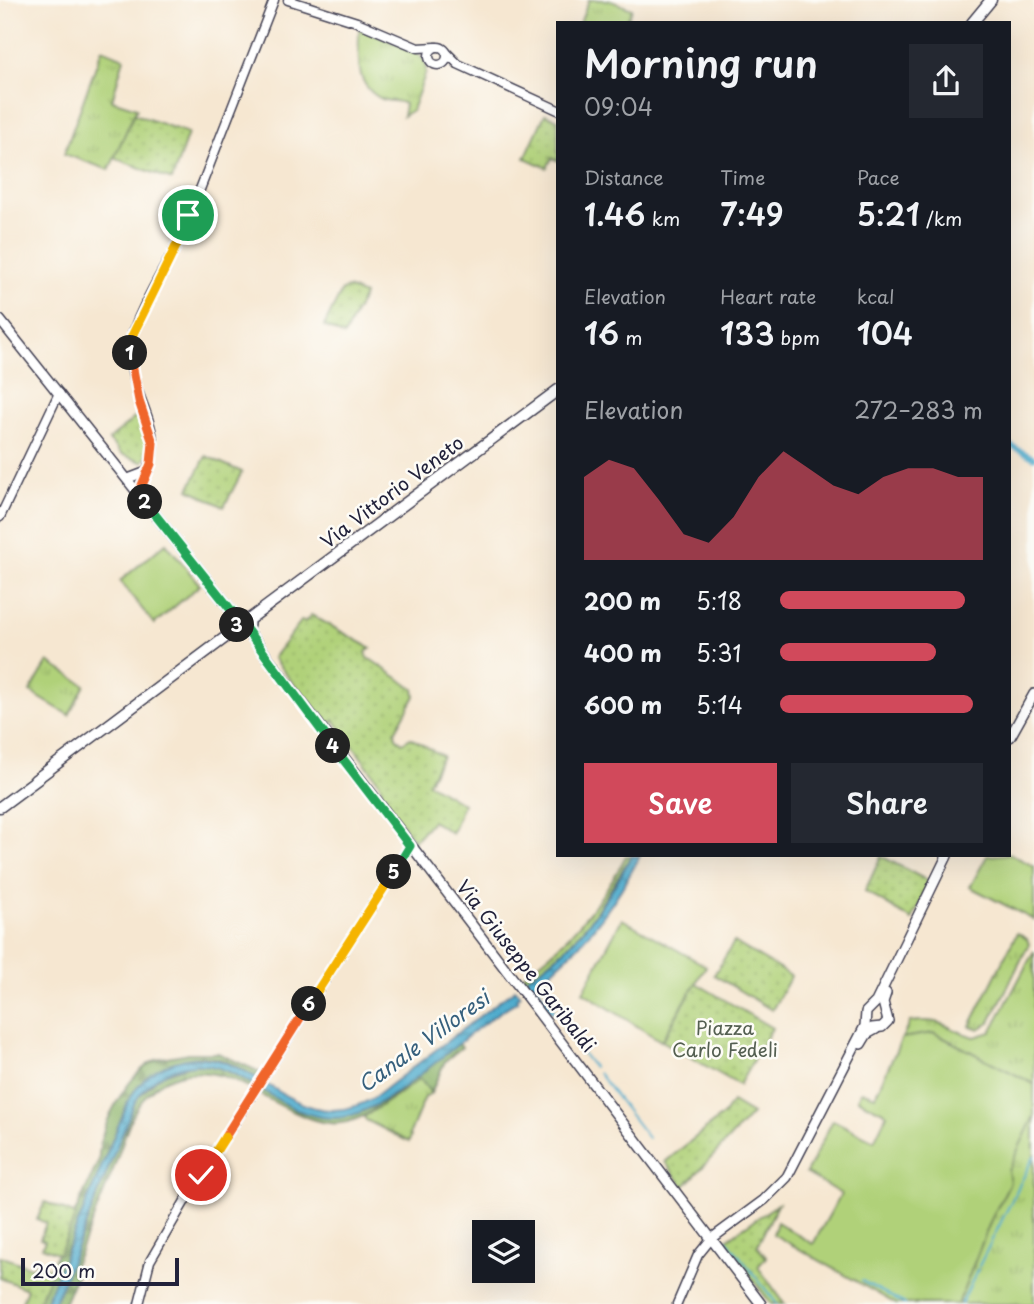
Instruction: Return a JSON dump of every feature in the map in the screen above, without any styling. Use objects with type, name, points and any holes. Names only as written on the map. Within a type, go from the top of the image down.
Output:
[{"type":"main road","points":[[974,21],[991,0]]},
{"type":"main road","name":"Via Giuseppe Garibaldi","points":[[0,320],[243,624],[761,1304]]},
{"type":"main road","name":"Via Vittorio Veneto","points":[[2,804],[556,391]]},
{"type":"main road","points":[[1011,735],[1034,694]]},
{"type":"main road","points":[[1011,745],[1034,705]]},
{"type":"main road","points":[[783,1190],[866,1022],[866,1012],[872,1006],[946,857]]},
{"type":"main road","points":[[711,1239],[754,1214],[783,1190],[805,1157],[864,1038],[887,1023],[884,998],[953,857]]},
{"type":"main road","points":[[872,1006],[885,1009]]},
{"type":"main road","points":[[866,1022],[876,1028]]},
{"type":"main road","points":[[711,1239],[773,1192],[798,1159]]},
{"type":"street","points":[[139,494],[148,471],[153,443],[136,386],[130,345],[184,230],[201,207],[197,197],[274,0]]},
{"type":"street","points":[[288,0],[357,22],[418,48],[436,65],[458,64]]},
{"type":"street","points":[[418,48],[436,47],[446,52],[458,64],[556,109]]},
{"type":"street","points":[[429,60],[430,51],[436,47]]},
{"type":"street","points":[[442,64],[446,52]]},
{"type":"street","points":[[184,230],[185,214],[180,206],[182,199],[190,195],[197,197]]},
{"type":"street","points":[[185,214],[195,214]]},
{"type":"street","points":[[0,517],[59,393]]},
{"type":"street","points":[[127,479],[148,471]]},
{"type":"street","points":[[139,1304],[154,1255],[410,846]]},
{"type":"street","points":[[677,1304],[698,1255],[711,1239]]},
{"type":"green space","points":[[589,0],[609,0],[632,9],[627,21],[581,21]]},
{"type":"green space","points":[[359,28],[415,51],[425,61],[426,72],[412,110],[403,116],[405,104],[382,99],[366,86],[362,78]]},
{"type":"green space","points":[[102,49],[124,58],[112,100],[137,108],[109,170],[64,154]]},
{"type":"green space","points":[[134,114],[188,133],[172,180],[114,158]]},
{"type":"green space","points":[[545,114],[556,119],[556,160],[552,158],[547,168],[525,158]]},
{"type":"green space","points":[[348,288],[364,295],[344,336],[324,326],[342,290]]},
{"type":"green space","points":[[139,414],[149,445],[142,462],[121,454],[109,440]]},
{"type":"green space","points":[[206,456],[242,472],[224,507],[189,489]]},
{"type":"green space","points":[[166,543],[200,585],[154,624],[120,581]]},
{"type":"green space","points":[[311,615],[371,648],[366,652],[367,657],[414,689],[415,696],[395,732],[396,737],[402,743],[411,738],[442,756],[428,783],[463,804],[452,833],[432,821],[414,841],[380,794],[382,790],[379,782],[334,720],[329,728],[273,658],[302,620],[305,622]]},
{"type":"green space","points":[[48,662],[85,685],[69,715],[30,692]]},
{"type":"green space","points":[[1011,854],[1034,866],[1034,920],[970,887],[986,857],[1011,857]]},
{"type":"green space","points":[[625,857],[630,857],[590,921],[565,949],[525,982],[521,977],[568,938],[616,874]]},
{"type":"green space","points":[[881,857],[930,882],[912,920],[865,891]]},
{"type":"green space","points":[[622,919],[706,966],[661,1041],[583,992]]},
{"type":"green space","points":[[1017,933],[1027,939],[1029,944],[990,1022],[979,1029],[970,1026]]},
{"type":"green space","points":[[734,942],[791,976],[772,1010],[714,975]]},
{"type":"green space","points":[[1034,951],[1034,1084],[934,1033],[902,1038],[910,1022],[922,1021],[939,1023],[975,1037],[991,1032]]},
{"type":"green space","name":"Piazza Carlo Fedeli","points":[[696,983],[772,1028],[739,1085],[662,1041]]},
{"type":"green space","points":[[934,1033],[1034,1084],[1034,1116],[1008,1171],[1010,1182],[991,1220],[958,1304],[896,1304],[773,1234],[777,1222],[813,1244],[841,1194],[806,1173],[833,1120],[874,1141],[887,1114],[857,1099],[861,1091],[875,1096],[902,1038]]},
{"type":"green space","points":[[459,1043],[462,1047],[445,1061],[431,1093],[420,1079],[375,1109],[343,1123],[327,1123],[309,1118],[259,1094],[262,1089],[293,1107],[321,1115],[345,1115],[367,1109],[389,1098]]},
{"type":"green space","points":[[188,1053],[218,1053],[262,1073],[259,1079],[226,1061],[202,1057],[189,1058],[164,1067],[143,1082],[128,1102],[45,1304],[38,1304],[57,1253],[99,1160],[103,1134],[116,1104],[125,1089],[145,1067],[156,1060]]},
{"type":"green space","points":[[193,1064],[215,1065],[255,1085],[252,1089],[223,1076],[208,1073],[179,1075],[165,1080],[141,1102],[128,1127],[71,1272],[76,1276],[64,1304],[54,1304],[136,1099],[161,1075]]},
{"type":"green space","points":[[420,1078],[431,1093],[425,1097],[409,1135],[409,1142],[366,1120],[364,1117]]},
{"type":"green space","points":[[732,1102],[752,1114],[684,1187],[665,1162],[724,1114]]},
{"type":"green space","points":[[1034,1116],[1034,1304],[958,1304],[991,1220],[1010,1182],[1007,1171]]},
{"type":"green space","points":[[45,1202],[76,1215],[59,1254],[42,1247],[45,1241],[40,1239],[46,1223],[37,1219]]},
{"type":"green space","points":[[778,1204],[757,1246],[766,1257],[758,1267],[785,1304],[771,1304],[724,1241]]},
{"type":"green space","points":[[0,1256],[33,1268],[36,1263],[52,1270],[38,1304],[21,1304],[27,1289],[0,1278]]},
{"type":"water","points":[[630,857],[639,857],[602,917],[567,957],[529,988],[525,982],[527,977],[544,967],[574,940],[611,891]]},
{"type":"water","points":[[515,989],[520,995],[516,998],[518,1001],[475,1030],[403,1087],[356,1114],[335,1118],[312,1115],[292,1107],[233,1073],[213,1066],[192,1065],[158,1078],[144,1090],[134,1104],[54,1304],[45,1304],[128,1102],[136,1089],[152,1074],[172,1063],[200,1058],[226,1063],[294,1100],[318,1109],[344,1109],[373,1098]]},
{"type":"waterway","name":"Canale Villoresi","points":[[1011,446],[1034,458]]},
{"type":"waterway","points":[[542,996],[552,1010]]},
{"type":"waterway","points":[[563,1028],[593,1067]]},
{"type":"waterway","points":[[598,1073],[648,1138]]},
{"type":"waterway","points":[[979,1266],[1034,1156]]},
{"type":"waterway","points":[[726,1239],[777,1304]]},
{"type":"waterway","points":[[961,1304],[978,1269]]},
{"type":"waterway","points":[[862,1281],[905,1304]]},
{"type":"route","points":[[188,215],[185,214],[184,230],[130,345],[131,366],[153,443],[151,464],[139,494],[239,620],[238,628],[246,629],[410,846],[201,1175]]}]
